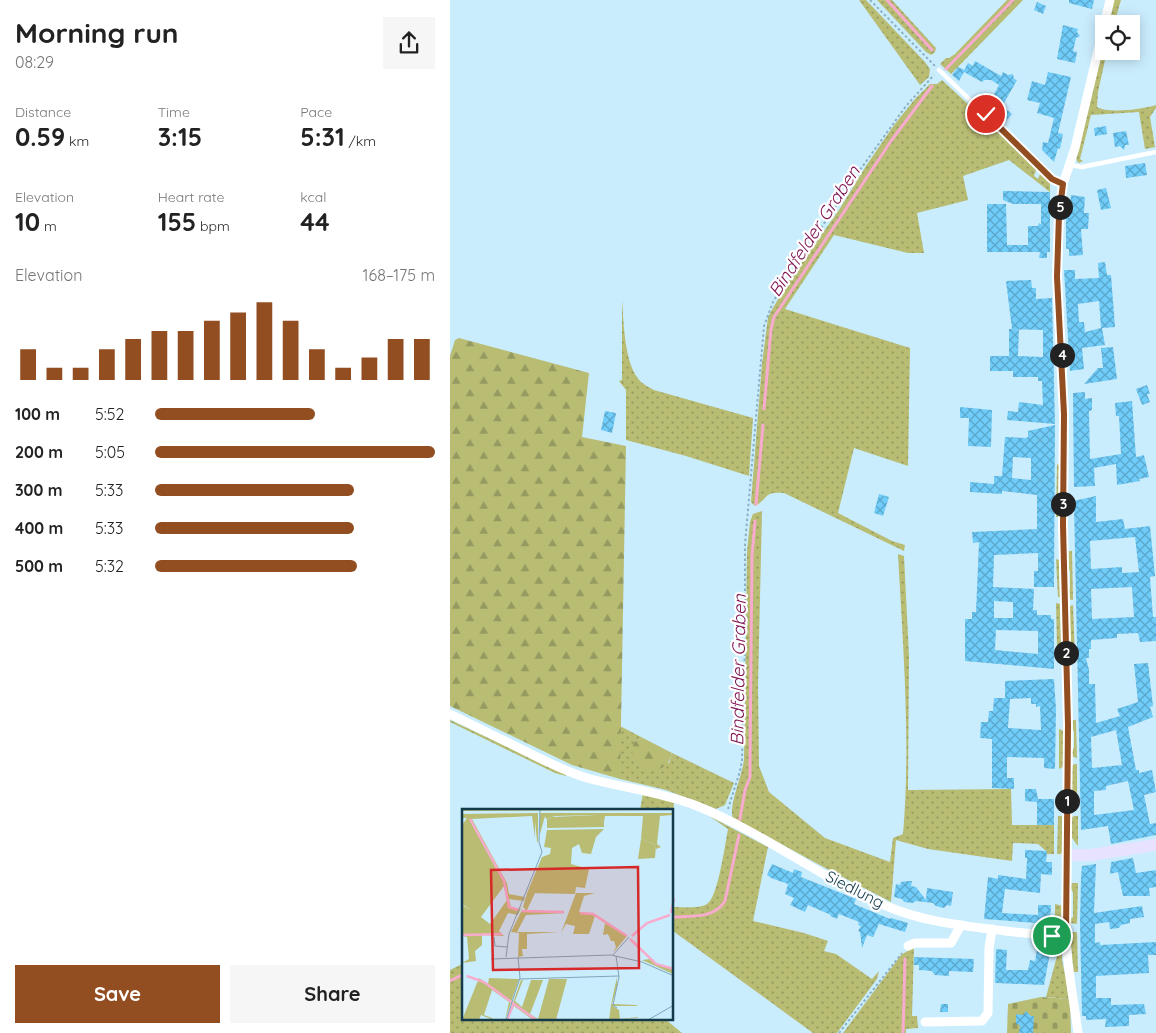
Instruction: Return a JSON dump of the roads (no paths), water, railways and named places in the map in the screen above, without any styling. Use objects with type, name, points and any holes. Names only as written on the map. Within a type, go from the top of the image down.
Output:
[{"type":"street","points":[[1078,1033],[1073,989],[1066,954],[1068,725],[1063,525],[1064,414],[1057,277],[1059,215],[1063,184],[1076,148],[1110,0]]},
{"type":"street","name":"Siedlung","points":[[450,714],[559,768],[587,778],[666,796],[695,805],[726,819],[883,905],[925,919],[960,925],[1066,936]]},
{"type":"street","points":[[1067,855],[1091,855],[1156,845]]},
{"type":"street","points":[[908,946],[915,942],[951,942],[960,925]]},
{"type":"street","points":[[925,1022],[982,1021],[988,1014],[989,948],[992,929]]},
{"type":"lane","points":[[939,70],[1052,179],[1063,184]]},
{"type":"lane","points":[[1070,165],[1082,167],[1156,152]]},
{"type":"waterway","points":[[887,0],[932,50]]},
{"type":"waterway","name":"Bindfelder Graben","points":[[946,69],[1013,0]]},
{"type":"waterway","name":"Bindfelder Graben","points":[[764,409],[771,329],[774,317],[891,141],[932,86]]},
{"type":"waterway","name":"Bindfelder Graben","points":[[756,504],[763,425]]},
{"type":"waterway","name":"Bindfelder Graben","points":[[740,819],[745,790],[750,777],[752,556],[755,521]]},
{"type":"waterway","name":"Bindfelder Graben","points":[[674,917],[708,914],[715,911],[725,901],[739,835]]},
{"type":"waterway","points":[[903,1033],[905,959]]},
{"type":"waterway","name":"Bindfelder Graben","points":[[450,981],[462,975]]}]
